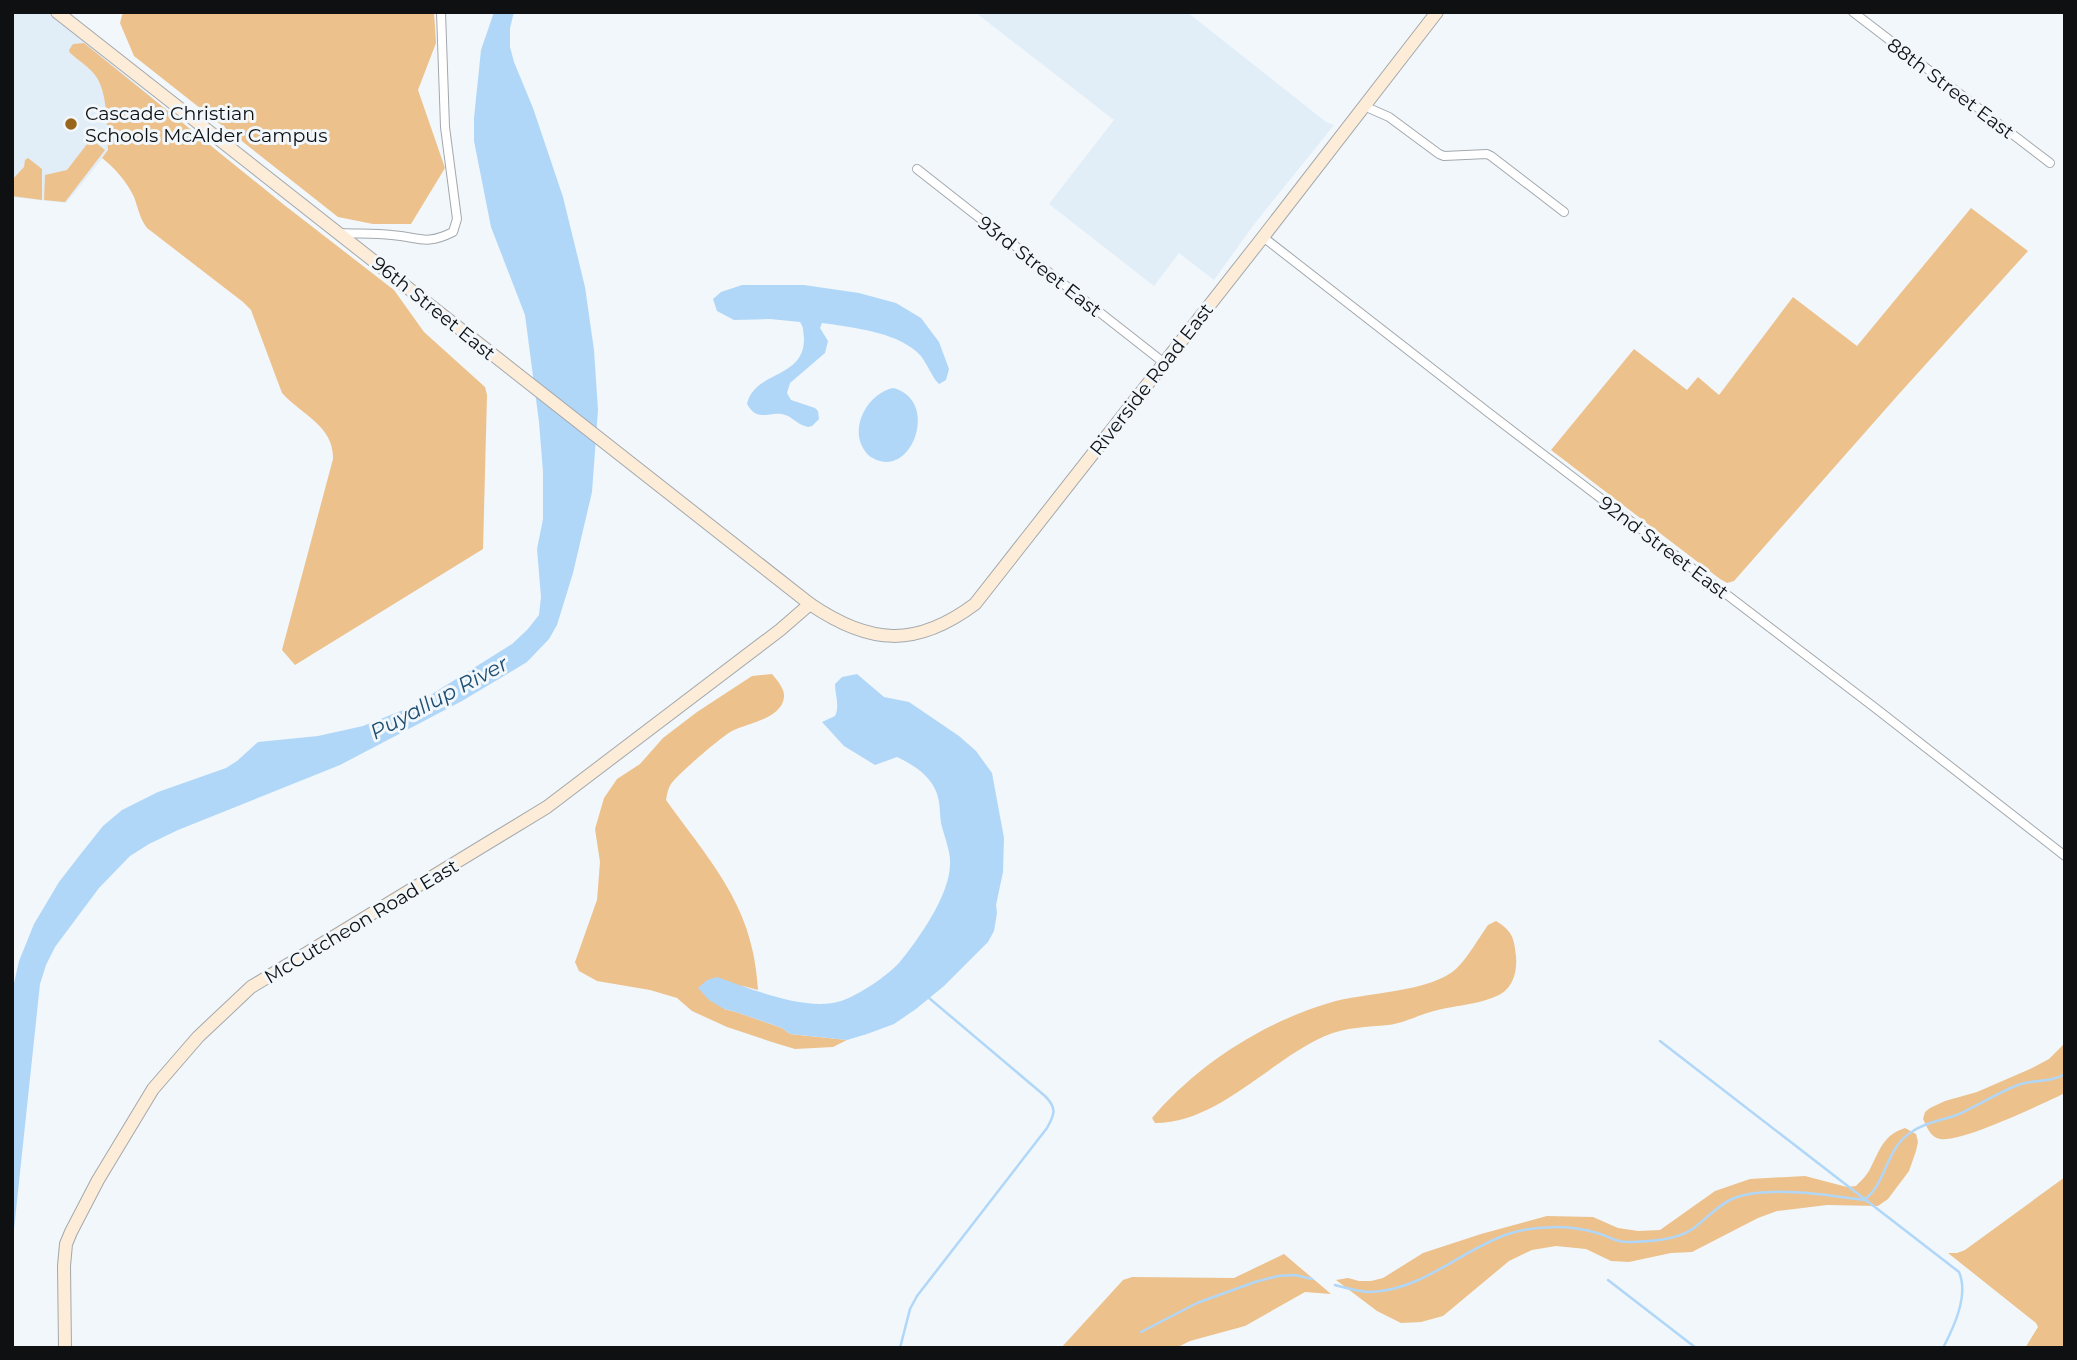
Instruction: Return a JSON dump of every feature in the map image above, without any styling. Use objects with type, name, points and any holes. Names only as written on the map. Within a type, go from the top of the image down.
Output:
[{"type":"street","name":"96th Street East","points":[[57,12],[810,604]]},
{"type":"street","points":[[340,233],[393,234],[425,241],[453,232],[457,219],[444,127],[440,12]]},
{"type":"street","name":"Riverside Road East","points":[[810,604],[838,623],[854,629],[869,634],[898,636],[932,630],[975,604],[1437,12]]},
{"type":"street","name":"88th Street East","points":[[1853,12],[2050,163]]},
{"type":"street","points":[[1364,106],[1389,117],[1444,156],[1491,156],[1564,212]]},
{"type":"street","name":"93rd Street East","points":[[916,169],[1163,362]]},
{"type":"street","name":"92nd Street East","points":[[1264,237],[2065,856]]},
{"type":"street","name":"McCutcheon Road East","points":[[65,1348],[64,1266],[66,1244],[71,1232],[140,1108],[198,1037],[259,982],[547,807],[810,604]]},
{"type":"shaded area","name":"Cascade Christian Schools McAlder Campus","points":[[12,12],[47,12],[152,97],[66,203],[12,197]]},
{"type":"shaded area","points":[[123,12],[434,12],[436,43],[418,90],[445,168],[411,224],[373,224],[338,217],[134,56],[120,23]]},
{"type":"shaded area","points":[[975,12],[1187,12],[1326,122],[1334,125],[1252,227],[1214,280],[1179,253],[1154,286],[1049,204],[1114,120]]},
{"type":"shaded area","points":[[84,43],[394,290],[424,332],[485,387],[483,549],[295,665],[282,650],[333,459],[332,448],[323,429],[282,393],[251,310],[147,228],[128,186],[102,158],[108,150],[102,91],[95,75],[69,50],[73,44]]},
{"type":"shaded area","points":[[91,139],[105,150],[65,202],[44,200],[45,175],[67,170]]},
{"type":"shaded area","points":[[28,158],[42,169],[42,200],[12,196],[12,180]]},
{"type":"shaded area","points":[[1971,208],[2028,251],[1734,581],[1727,583],[1720,579],[1551,450],[1634,349],[1687,390],[1698,377],[1719,395],[1793,297],[1857,346]]},
{"type":"shaded area","points":[[772,674],[784,694],[782,704],[777,710],[719,740],[675,780],[669,787],[666,800],[728,888],[748,934],[755,961],[758,990],[743,986],[724,1009],[782,1028],[790,1034],[847,1040],[833,1047],[795,1049],[775,1043],[727,1027],[692,1011],[677,998],[650,990],[597,981],[579,971],[575,962],[597,900],[600,862],[595,829],[604,798],[617,779],[640,764],[663,738],[697,712],[752,676]]},
{"type":"shaded area","points":[[1496,921],[1511,935],[1516,961],[1512,983],[1499,995],[1394,1024],[1333,1033],[1304,1047],[1222,1102],[1200,1113],[1155,1123],[1152,1118],[1189,1080],[1210,1064],[1255,1034],[1279,1022],[1343,999],[1414,987],[1445,976],[1457,968],[1488,925]]},
{"type":"shaded area","points":[[2065,1043],[2065,1093],[2002,1122],[1965,1135],[1940,1139],[1929,1131],[1923,1119],[1930,1108],[1977,1092],[2030,1069],[2049,1059]]},
{"type":"shaded area","points":[[1905,1128],[1916,1134],[1916,1151],[1909,1171],[1888,1199],[1878,1206],[1827,1205],[1777,1211],[1692,1252],[1671,1253],[1629,1262],[1611,1261],[1586,1249],[1556,1246],[1532,1250],[1509,1261],[1443,1316],[1421,1322],[1401,1323],[1377,1311],[1336,1280],[1348,1278],[1371,1281],[1383,1278],[1423,1253],[1547,1216],[1593,1217],[1618,1228],[1660,1230],[1715,1191],[1750,1179],[1805,1176],[1847,1187],[1856,1186],[1869,1171],[1887,1139]]},
{"type":"shaded area","points":[[2065,1177],[2065,1348],[2025,1348],[2038,1327],[2036,1323],[1948,1253],[1965,1250]]},
{"type":"shaded area","points":[[1284,1254],[1331,1294],[1305,1292],[1245,1326],[1190,1341],[1176,1348],[1061,1348],[1123,1280],[1132,1277],[1234,1278]]},
{"type":"water","name":"Puyallup River","points":[[494,12],[514,12],[510,28],[510,47],[563,197],[585,287],[594,350],[598,410],[592,492],[573,573],[557,625],[549,639],[527,662],[462,701],[340,765],[149,844],[130,856],[99,888],[55,947],[40,984],[12,1248],[12,992],[19,961],[34,924],[59,882],[103,826],[122,810],[158,792],[226,768],[258,742],[318,736],[363,726],[413,706],[512,644],[539,615],[541,597],[537,549],[543,519],[543,472],[525,315],[491,227],[474,141],[481,50]]},
{"type":"water","points":[[742,285],[804,285],[859,293],[896,303],[921,318],[939,342],[949,369],[946,380],[939,384],[917,352],[908,345],[885,335],[822,323],[820,328],[828,341],[825,353],[790,383],[787,393],[791,400],[815,408],[819,419],[808,427],[782,414],[756,414],[747,404],[752,393],[759,385],[797,361],[804,338],[800,322],[734,320],[717,311],[713,299],[721,292]]},
{"type":"water","points":[[893,388],[907,395],[915,405],[917,432],[903,455],[892,461],[880,461],[866,453],[863,448],[860,420],[876,396]]},
{"type":"water","points":[[857,674],[884,697],[909,702],[959,736],[976,751],[992,773],[1004,838],[1003,872],[994,931],[988,942],[944,986],[894,1024],[847,1040],[790,1034],[782,1028],[724,1009],[709,1000],[698,988],[707,980],[717,977],[762,993],[812,1004],[827,1004],[848,998],[872,985],[899,963],[932,916],[949,876],[949,854],[939,802],[929,780],[918,769],[897,757],[875,765],[844,746],[822,722],[835,716],[835,684],[842,677]]},
{"type":"waterway","points":[[900,1348],[910,1309],[917,1296],[1047,1128],[1054,1111],[1045,1096],[929,998]]},
{"type":"waterway","points":[[1660,1041],[1959,1272],[1962,1281],[1961,1301],[1956,1321],[1943,1348]]},
{"type":"waterway","points":[[1335,1285],[1366,1292],[1390,1290],[1425,1277],[1491,1241],[1529,1229],[1576,1229],[1621,1242],[1648,1241],[1688,1232],[1727,1202],[1746,1195],[1798,1192],[1864,1200],[1878,1184],[1897,1146],[1913,1131],[1959,1114],[2018,1085],[2054,1079],[2065,1074]]},
{"type":"waterway","points":[[1141,1332],[1197,1303],[1255,1282],[1295,1275],[1312,1279]]},
{"type":"waterway","points":[[1608,1280],[1696,1348]]},
{"type":"place","name":"Cascade Christian Schools McAlder Campus","points":[[71,124]]}]
